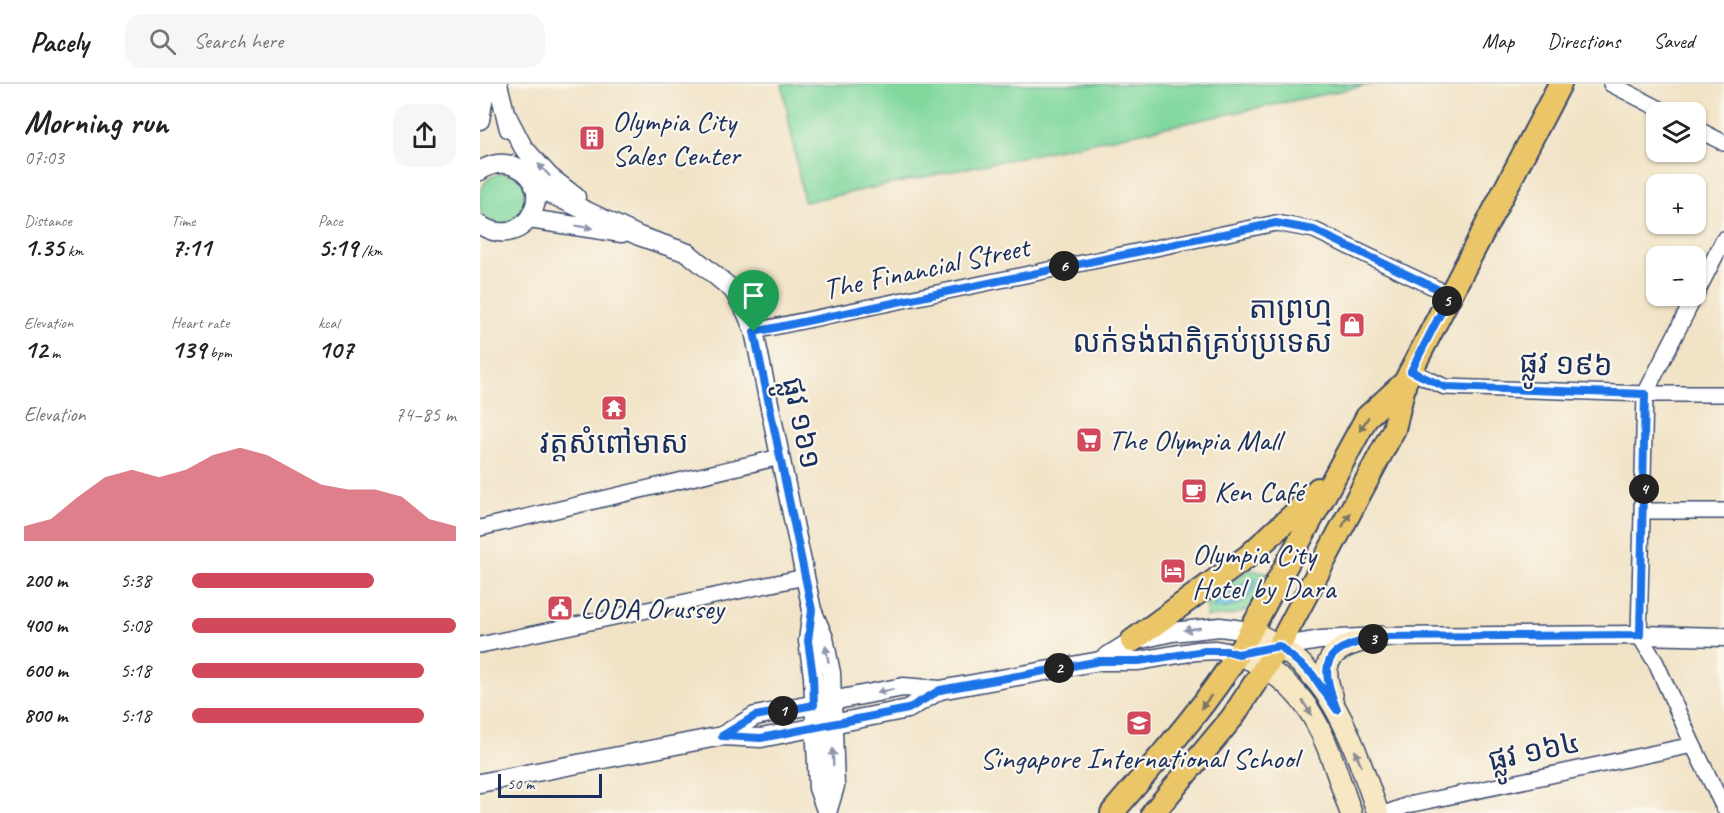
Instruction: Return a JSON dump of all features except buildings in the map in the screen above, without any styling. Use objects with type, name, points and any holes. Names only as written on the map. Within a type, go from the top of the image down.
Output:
[{"type":"main road","points":[[1134,787],[1156,810],[1232,718],[1279,646],[1394,429],[1408,377],[1560,84]]},
{"type":"main road","points":[[1112,813],[1207,702],[1238,654],[1367,417],[1408,377]]},
{"type":"main road","points":[[1132,641],[1247,557],[1294,514],[1340,466]]},
{"type":"main road","points":[[1250,631],[1279,646],[1312,674],[1337,710]]},
{"type":"main road","points":[[1378,813],[1358,756],[1337,710],[1327,678],[1331,657],[1339,648],[1381,637]]},
{"type":"main road","points":[[1238,654],[1266,667],[1294,689],[1316,722],[1351,813]]},
{"type":"street","points":[[480,120],[486,84]]},
{"type":"street","points":[[498,84],[507,116],[514,166]]},
{"type":"street","points":[[1611,84],[1646,102]]},
{"type":"street","points":[[507,116],[523,147],[549,176],[606,219]]},
{"type":"street","points":[[1706,134],[1724,143]]},
{"type":"street","points":[[480,171],[492,165],[505,164],[523,171],[534,186],[536,204],[529,219],[516,230],[507,232],[483,230]]},
{"type":"street","name":"ផ្លូវ ១៦១","points":[[534,186],[639,236],[688,253],[733,290],[747,312],[754,332],[812,610],[824,638],[831,673],[823,703],[824,726],[818,789],[827,813]]},
{"type":"street","name":"ផ្លូវ ១៦១","points":[[529,219],[639,236]]},
{"type":"street","name":"The Financial Street","points":[[754,332],[1276,223],[1314,230],[1450,295]]},
{"type":"street","points":[[1724,239],[1645,394],[1640,635],[1656,663],[1692,745],[1724,808]]},
{"type":"street","name":"ផ្លូវ ១៩៦","points":[[1408,377],[1445,387],[1645,394],[1724,394]]},
{"type":"street","points":[[480,528],[780,457]]},
{"type":"street","points":[[1644,511],[1724,511]]},
{"type":"street","points":[[480,645],[805,577]]},
{"type":"street","points":[[1100,661],[1132,641],[1203,627],[1233,627],[1250,631]]},
{"type":"street","points":[[722,736],[755,716],[903,687],[940,690],[1100,661],[1139,661],[1205,651],[1227,651],[1238,654],[1320,640],[1381,637],[1640,635],[1724,637]]},
{"type":"street","points":[[480,783],[722,736],[761,738],[824,726],[908,709],[940,690]]},
{"type":"street","name":"ផ្លូវ ១៦៤","points":[[1387,813],[1408,805],[1692,745]]},
{"type":"green space","points":[[782,84],[1373,84],[804,202]]},
{"type":"green space","points":[[504,173],[522,178],[533,201],[509,227],[486,219],[480,207],[483,186],[493,176]]},
{"type":"green space","points":[[1249,570],[1267,572],[1261,596],[1256,603],[1237,614],[1206,617],[1208,597]]},
{"type":"water","points":[[1250,578],[1257,579],[1247,599],[1230,607],[1214,609],[1215,601]]},
{"type":"place","name":"Olympia City Sales Center","points":[[592,138]]},
{"type":"place","name":"តាព្រហ្ម លក់ទង់ជាតិគ្រប់ប្រទេស","points":[[1352,325]]},
{"type":"place","name":"វត្តសំពៅមាស","points":[[614,408]]},
{"type":"place","name":"The Olympia Mall","points":[[1089,440]]},
{"type":"place","name":"Ken Café","points":[[1194,491]]},
{"type":"place","name":"Olympia City Hotel by Dara","points":[[1173,571]]},
{"type":"place","name":"LODA Orussey","points":[[560,608]]},
{"type":"place","name":"Singapore International School","points":[[1139,723]]},
{"type":"route","points":[[1276,223],[1314,230],[1450,295],[1411,371],[1445,387],[1645,394],[1640,635],[1381,637],[1351,643],[1339,648],[1331,657],[1328,667],[1327,678],[1337,710],[1312,674],[1279,646],[1238,654],[1216,650],[1196,651],[1139,661],[1100,661],[940,690],[908,709],[761,738],[722,736],[755,716],[814,705],[808,641],[812,610],[754,332],[1245,228],[1276,223]]}]
